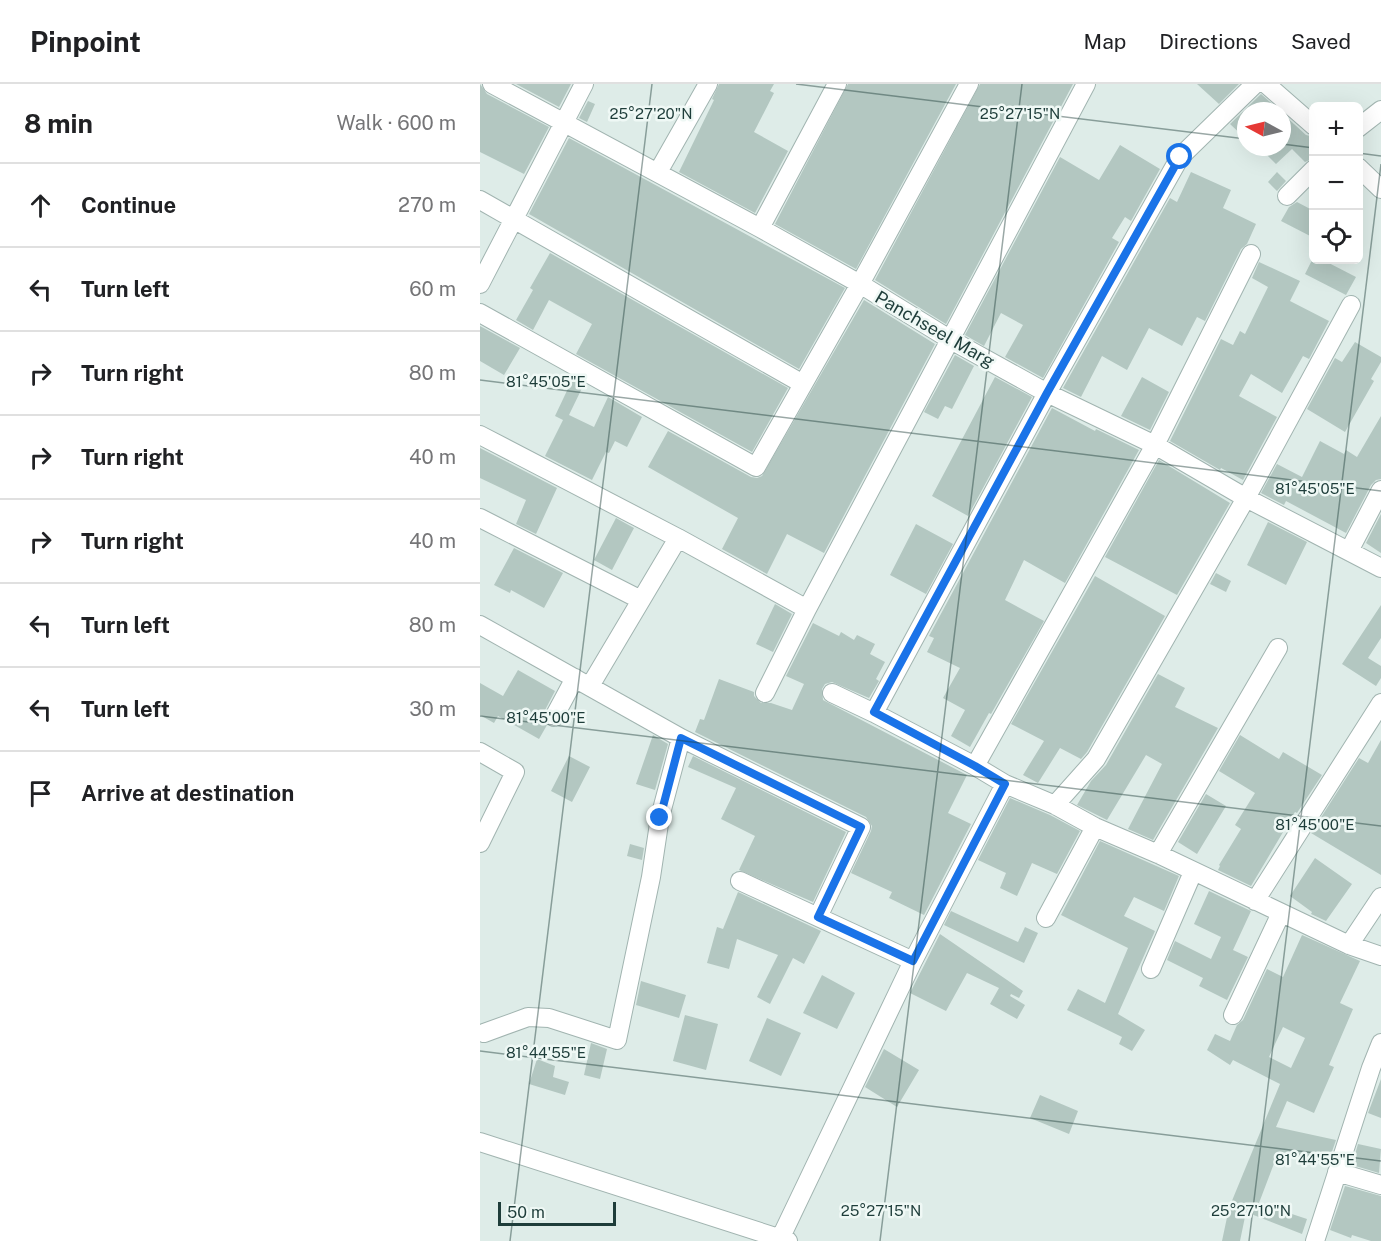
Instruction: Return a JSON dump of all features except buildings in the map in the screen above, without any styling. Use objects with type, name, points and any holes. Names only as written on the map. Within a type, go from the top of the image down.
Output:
[{"type":"street","name":"Panchseel Marg","points":[[492,84],[760,228],[860,284],[951,340],[1047,393],[1155,445],[1246,498],[1381,568]]},
{"type":"street","points":[[480,284],[584,84]]},
{"type":"street","points":[[658,172],[708,84]]},
{"type":"street","points":[[760,228],[837,84]]},
{"type":"street","points":[[480,312],[756,467],[860,284],[969,84]]},
{"type":"street","points":[[765,693],[807,609],[1086,84]]},
{"type":"street","points":[[874,712],[1047,393],[1180,157],[1256,84]]},
{"type":"street","points":[[1266,84],[1309,122]]},
{"type":"street","points":[[1363,125],[1381,110]]},
{"type":"street","points":[[1363,172],[1381,189]]},
{"type":"street","points":[[1287,196],[1309,174]]},
{"type":"street","points":[[480,200],[803,384]]},
{"type":"street","points":[[975,766],[1155,445],[1251,254]]},
{"type":"street","points":[[1055,805],[1096,759],[1246,498],[1351,305]]},
{"type":"street","points":[[480,435],[678,538],[807,609]]},
{"type":"street","points":[[1349,550],[1381,490]]},
{"type":"street","points":[[480,518],[641,600]]},
{"type":"street","points":[[554,717],[583,682],[641,600],[678,538]]},
{"type":"street","points":[[481,627],[681,738],[861,827],[818,917]]},
{"type":"street","points":[[1158,854],[1278,648]]},
{"type":"street","points":[[832,693],[874,712],[1005,784],[1055,805],[1095,827],[1158,854],[1349,945],[1381,956]]},
{"type":"street","points":[[1255,901],[1381,703]]},
{"type":"street","points":[[481,1036],[528,1017],[549,1018],[617,1040],[651,877],[660,818],[681,738]]},
{"type":"street","points":[[480,752],[515,772],[480,843]]},
{"type":"street","points":[[480,1142],[784,1240],[913,961],[1005,784]]},
{"type":"street","points":[[1046,918],[1095,827]]},
{"type":"street","points":[[1151,969],[1193,872]]},
{"type":"street","points":[[740,881],[913,961]]},
{"type":"street","points":[[1349,945],[1381,897]]},
{"type":"street","points":[[1233,1015],[1281,913]]},
{"type":"street","points":[[1315,1241],[1337,1172],[1376,1070],[1381,1043]]},
{"type":"street","points":[[1337,1172],[1381,1185]]},
{"type":"route","points":[[660,818],[681,738],[861,827],[818,917],[913,961],[1005,784],[874,712],[1047,393],[1180,157]]}]
